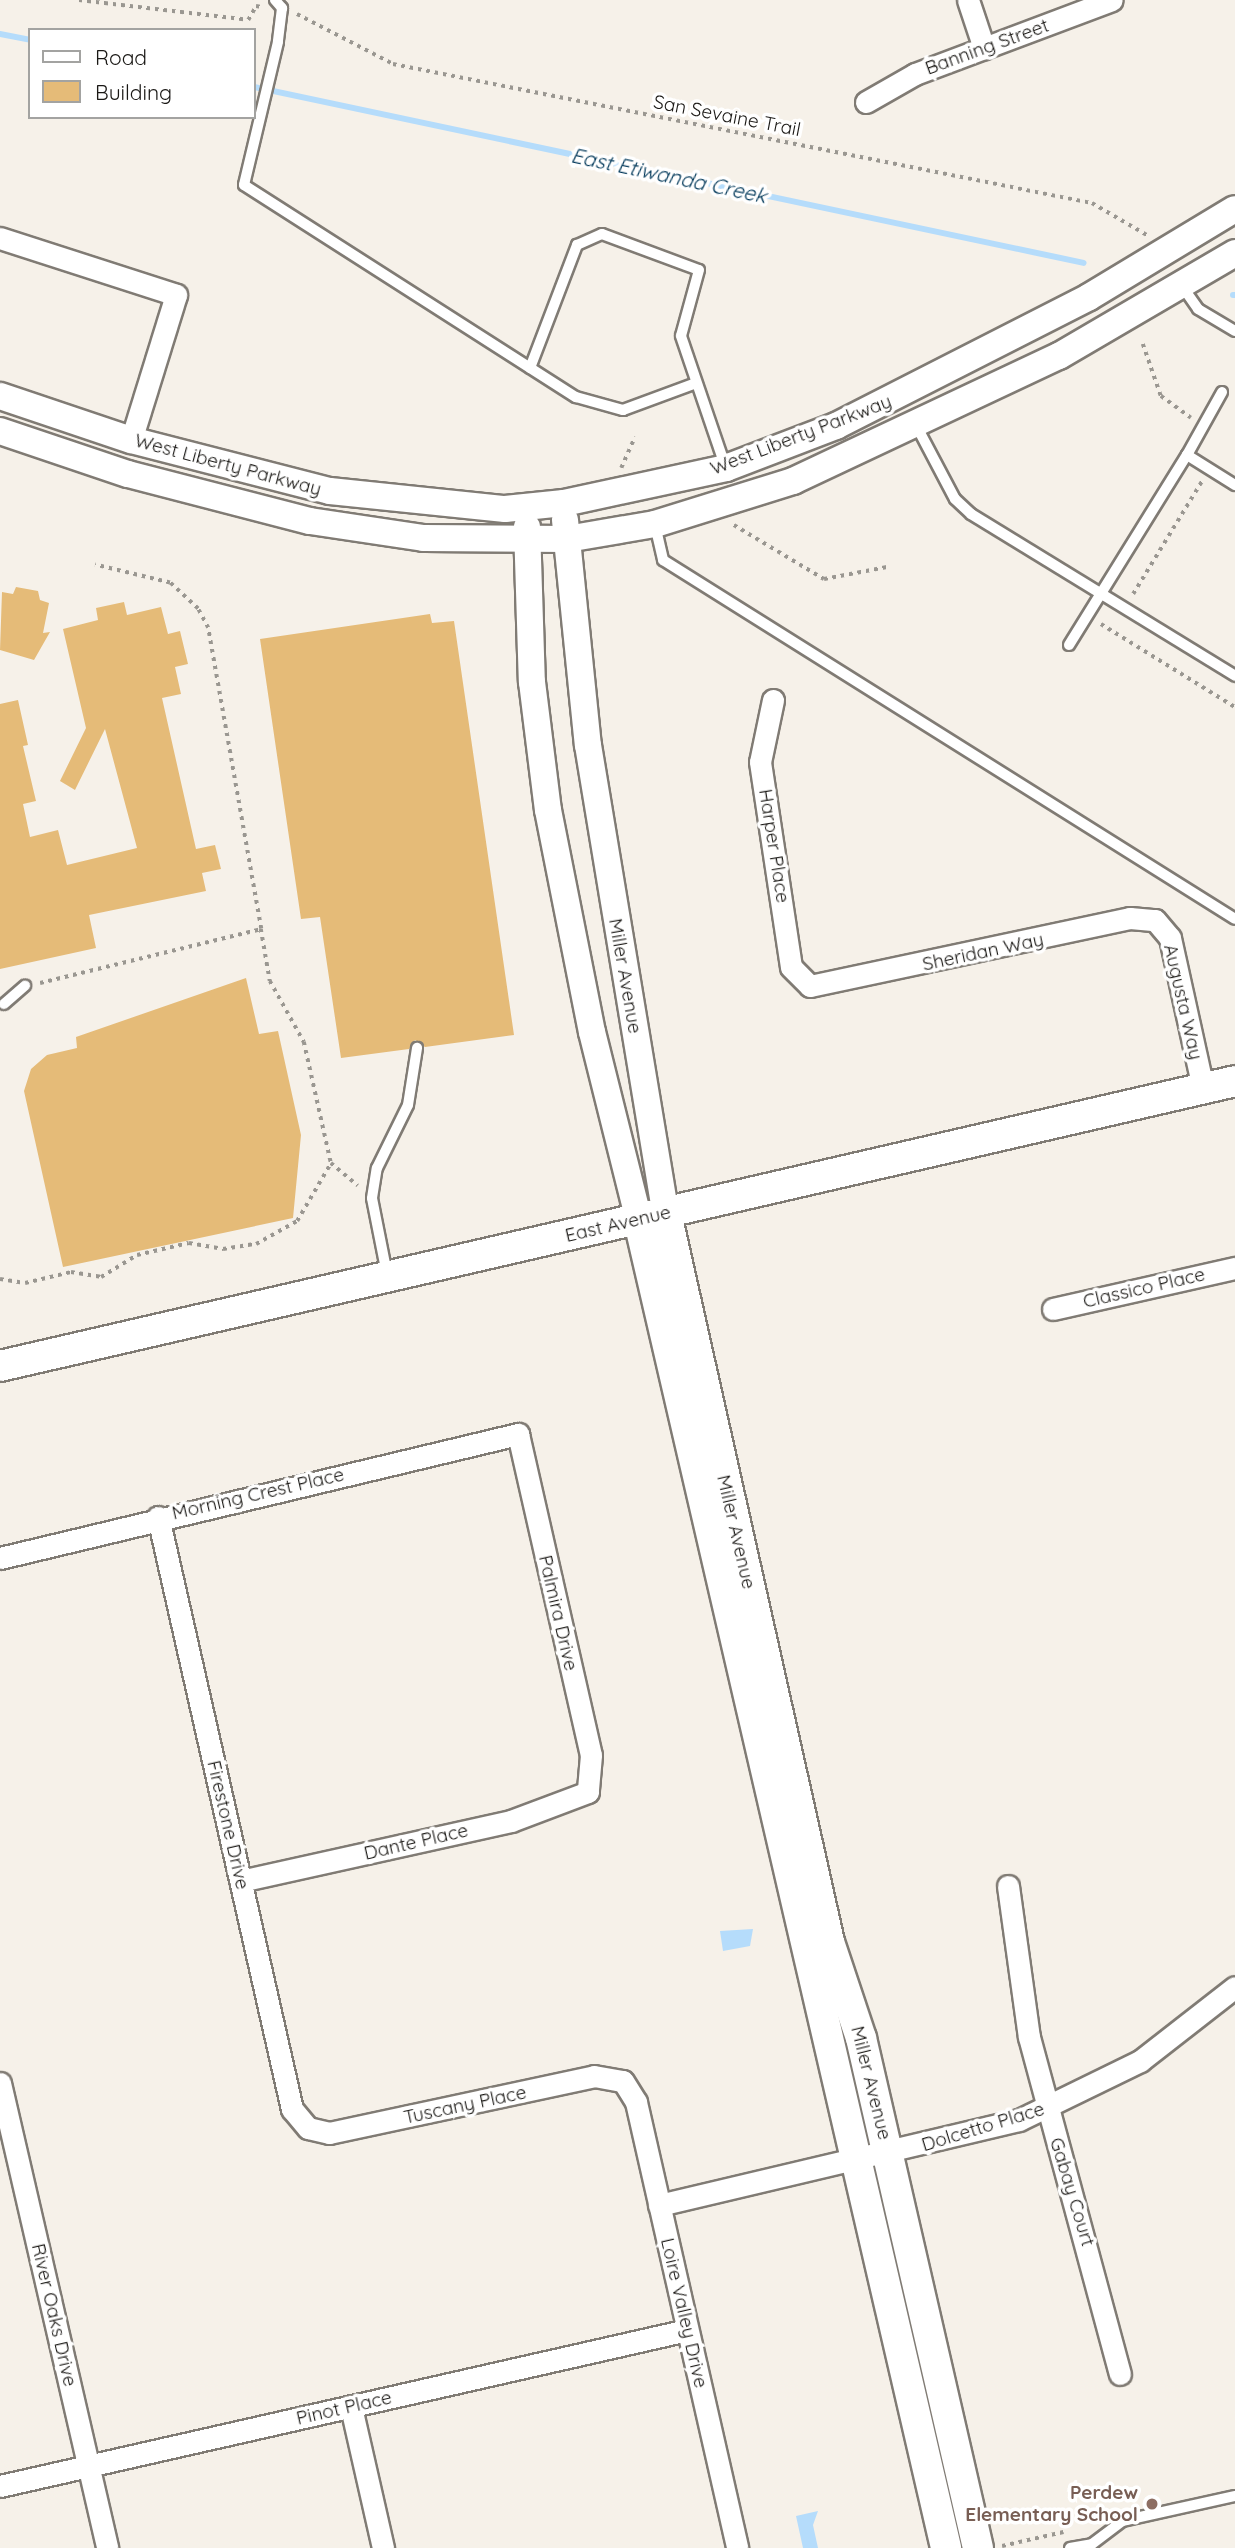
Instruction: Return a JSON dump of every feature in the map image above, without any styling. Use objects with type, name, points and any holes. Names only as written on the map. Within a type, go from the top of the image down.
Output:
[{"type":"main road","name":"East Avenue","points":[[0,1366],[1235,1081]]},
{"type":"main road","name":"Miller Avenue","points":[[653,1217],[829,1942],[889,2154],[986,2545]]},
{"type":"main road","name":"Miller Avenue","points":[[653,1217],[857,2162],[946,2548]]},
{"type":"street","points":[[968,0],[985,48]]},
{"type":"street","name":"Banning Street","points":[[866,102],[915,74],[1112,0]]},
{"type":"street","name":"West Liberty Parkway","points":[[0,396],[131,440],[341,493],[527,508],[564,503],[726,468],[927,384],[1235,209]]},
{"type":"street","points":[[0,238],[176,295],[131,440]]},
{"type":"street","name":"West Liberty Parkway","points":[[0,431],[128,474],[310,521],[424,538],[527,542],[567,539],[654,524],[747,498],[833,464],[917,427],[1182,286],[1235,253]]},
{"type":"street","points":[[833,464],[846,441],[925,404],[927,384]]},
{"type":"street","name":"Miller Avenue","points":[[564,503],[588,746],[653,1217]]},
{"type":"street","name":"Miller Avenue","points":[[527,508],[532,682],[548,810],[592,1032],[653,1217]]},
{"type":"street","name":"Harper Place","points":[[772,700],[760,762],[791,967],[810,986]]},
{"type":"street","name":"Sheridan Way","points":[[810,986],[1130,918],[1155,920]]},
{"type":"street","name":"Augusta Way","points":[[1155,920],[1170,938],[1203,1088]]},
{"type":"street","name":"Classico Place","points":[[1053,1309],[1235,1268]]},
{"type":"street","name":"Morning Crest Place","points":[[0,1558],[158,1517],[518,1434]]},
{"type":"street","name":"Palmira Drive","points":[[518,1434],[591,1755],[589,1792]]},
{"type":"street","name":"Firestone Drive","points":[[158,1517],[292,2109],[308,2129]]},
{"type":"street","name":"Dante Place","points":[[241,1881],[522,1818],[589,1792]]},
{"type":"street","name":"Gabay Court","points":[[1008,1886],[1023,2012],[1120,2374]]},
{"type":"street","name":"Dolcetto Place","points":[[659,2205],[857,2162],[1047,2109],[1140,2061],[1235,1987]]},
{"type":"street","name":"Tuscany Place","points":[[308,2129],[340,2132],[594,2076],[623,2081]]},
{"type":"street","name":"Loire Valley Drive","points":[[623,2081],[636,2102],[737,2548]]},
{"type":"street","name":"River Oaks Drive","points":[[0,2083],[5,2130],[107,2548]]},
{"type":"street","name":"Pinot Place","points":[[0,2486],[687,2330]]},
{"type":"street","points":[[351,2407],[383,2548]]},
{"type":"lane","points":[[275,0],[282,8],[278,42],[261,130],[243,185],[576,397],[623,410],[696,383]]},
{"type":"lane","points":[[530,368],[577,245],[602,234],[699,270],[681,336],[726,468]]},
{"type":"lane","points":[[1182,286],[1198,309],[1235,331]]},
{"type":"lane","points":[[1069,645],[1187,456],[1222,392]]},
{"type":"lane","points":[[917,427],[955,499],[971,514],[1235,676]]},
{"type":"lane","points":[[1187,456],[1235,485]]},
{"type":"lane","points":[[654,524],[663,560],[1235,919]]},
{"type":"lane","points":[[4,1004],[25,986]]},
{"type":"lane","points":[[388,1277],[372,1198],[377,1168],[408,1105],[417,1048]]},
{"type":"lane","points":[[1070,2548],[1092,2544],[1122,2521],[1235,2496]]},
{"type":"path","points":[[79,0],[248,20]]},
{"type":"path","name":"San Sevaine Trail","points":[[305,16],[393,64],[1092,203],[1146,235]]},
{"type":"path","points":[[618,472],[635,438]]},
{"type":"path","points":[[732,524],[824,579],[887,567]]},
{"type":"path","points":[[95,565],[170,583],[198,609],[208,628],[270,981],[304,1042],[331,1163],[372,1198]]},
{"type":"path","points":[[25,986],[261,929]]},
{"type":"path","points":[[0,1279],[25,1283],[71,1272],[101,1277],[137,1255],[189,1243],[223,1249],[256,1244],[297,1221],[331,1163]]},
{"type":"path","points":[[986,2545],[1075,2530]]},
{"type":"water","points":[[753,1929],[750,1946],[723,1951],[720,1931]]},
{"type":"water","points":[[818,2511],[813,2525],[818,2548],[803,2548],[796,2516]]},
{"type":"building","points":[[16,587],[38,591],[40,600],[49,603],[43,633],[50,632],[34,660],[0,650],[2,592],[13,594]]},
{"type":"building","points":[[124,602],[127,615],[161,607],[168,634],[180,631],[188,664],[175,667],[181,694],[162,698],[196,849],[215,845],[221,869],[202,873],[206,891],[89,915],[96,948],[0,969],[0,704],[18,700],[28,745],[23,746],[36,801],[23,804],[30,837],[58,830],[67,865],[137,848],[105,729],[75,790],[60,781],[86,728],[63,629],[98,620],[96,608]]},
{"type":"building","points":[[430,614],[432,623],[454,621],[514,1035],[425,1047],[415,1040],[409,1049],[341,1058],[320,917],[301,919],[260,639]]},
{"type":"building","points":[[246,978],[259,1034],[278,1031],[301,1135],[293,1218],[63,1267],[24,1091],[31,1069],[47,1055],[77,1048],[76,1037]]},
{"type":"waterway","name":"East Etiwanda Creek","points":[[0,34],[28,40]]},
{"type":"waterway","name":"East Etiwanda Creek","points":[[256,87],[1084,263]]},
{"type":"place","name":"Perdew Elementary School","points":[[1152,2504]]}]
